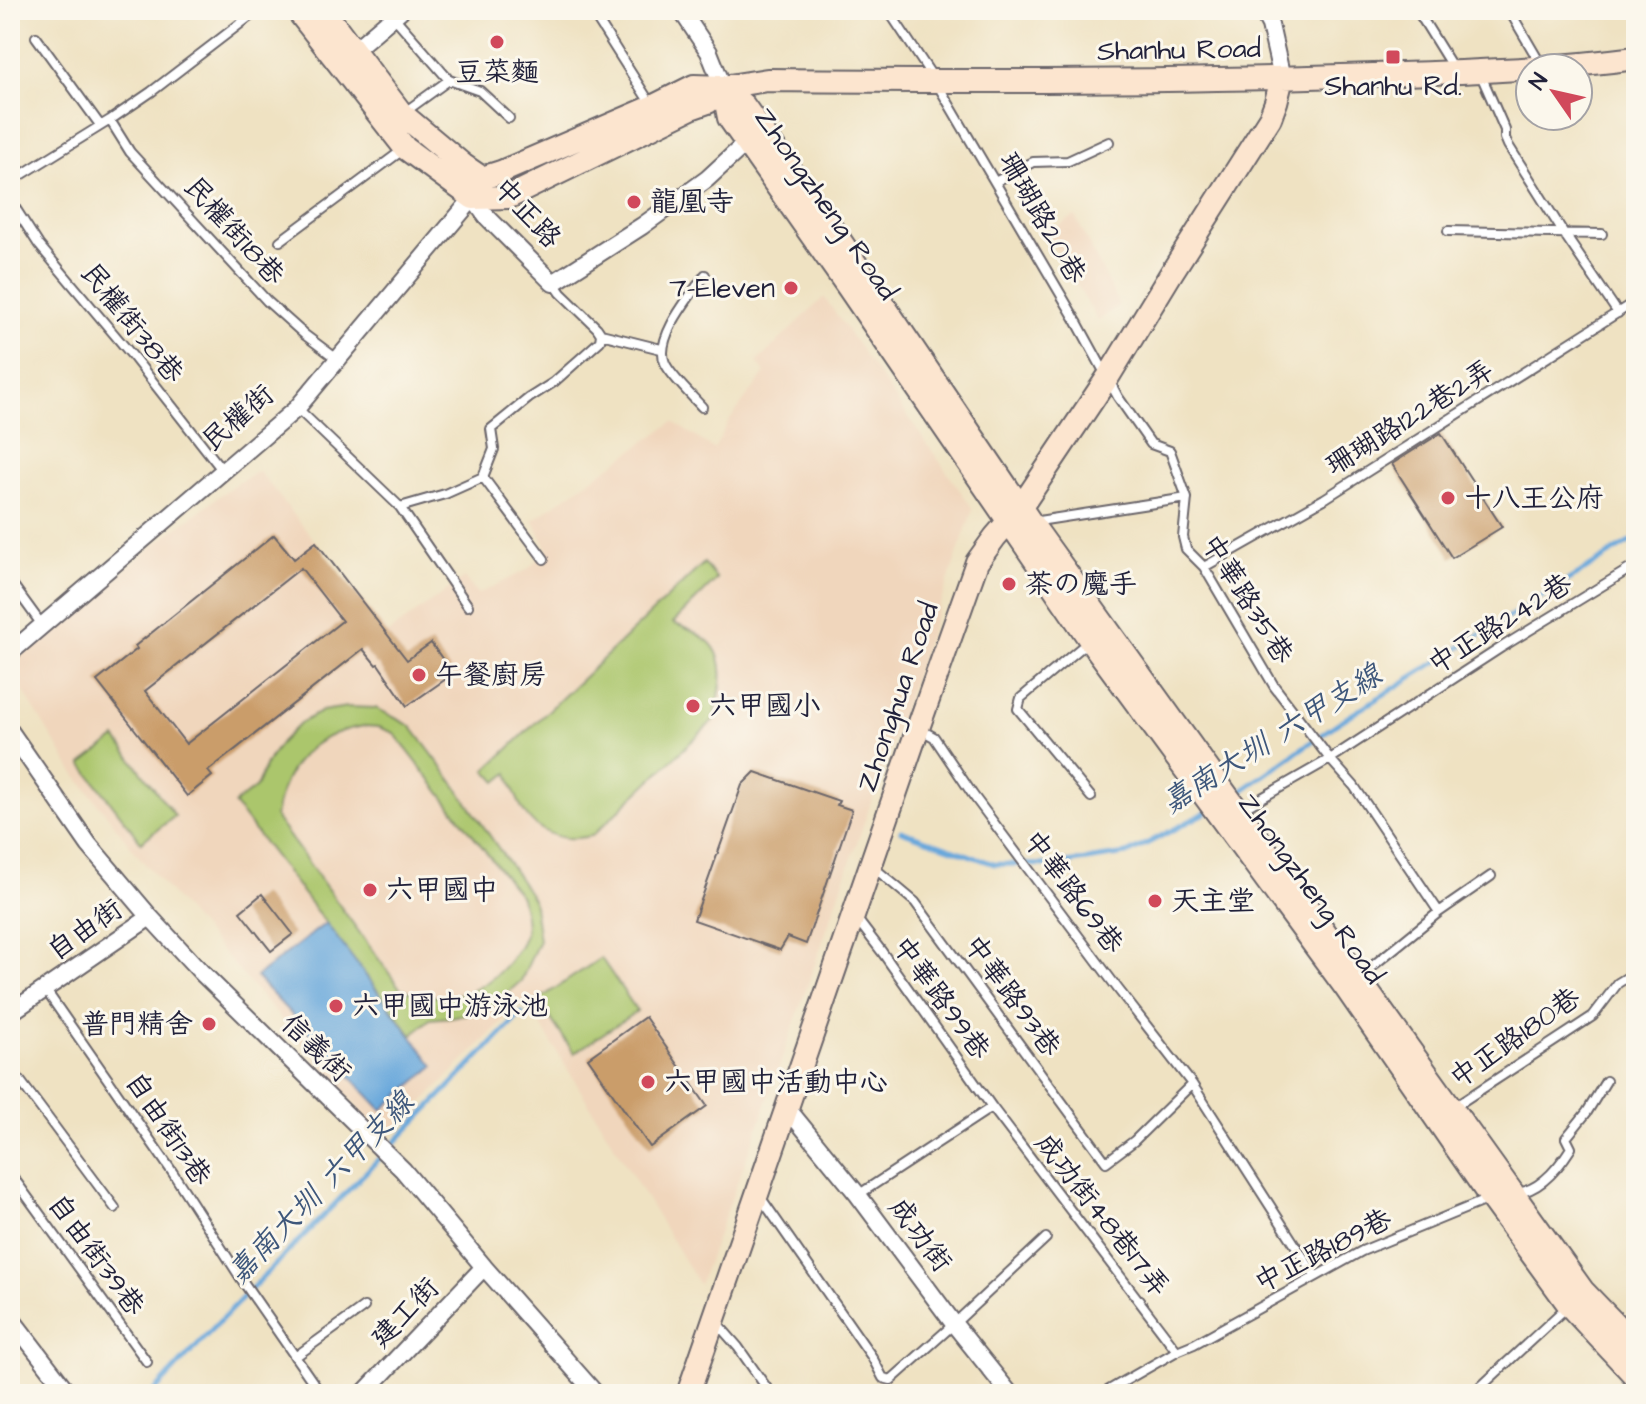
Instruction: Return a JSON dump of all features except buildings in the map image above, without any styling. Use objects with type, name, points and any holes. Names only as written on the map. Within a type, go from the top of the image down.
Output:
[{"type":"main road","name":"中正路","points":[[297,10],[405,148],[478,188]]},
{"type":"main road","name":"中正路","points":[[323,10],[402,114],[463,165],[478,188]]},
{"type":"main road","name":"Shanhu Road","points":[[1594,62],[1636,58]]},
{"type":"main road","name":"Shanhu Road","points":[[723,87],[767,80],[1077,82],[1514,69]]},
{"type":"main road","name":"Zhonghua Road","points":[[688,1394],[977,562],[995,537],[1020,517],[1270,118],[1282,78]]},
{"type":"main road","name":"民權街","points":[[478,188],[501,172],[694,86],[723,87]]},
{"type":"main road","name":"Zhongzheng Road","points":[[723,87],[729,118],[1020,517],[1232,816],[1346,988],[1502,1196],[1583,1291],[1633,1360]]},
{"type":"main road","name":"Zhongzheng Road","points":[[723,87],[744,106],[839,239],[1020,517],[1090,640],[1359,977],[1453,1108],[1502,1196],[1569,1305],[1633,1360]]},
{"type":"main road","points":[[478,188],[509,197],[708,102],[723,87]]},
{"type":"street","points":[[681,10],[709,52],[723,87]]},
{"type":"street","points":[[1262,10],[1270,25],[1282,78]]},
{"type":"street","points":[[354,50],[397,13]]},
{"type":"street","name":"中正路","points":[[478,188],[486,216],[553,283],[642,226],[707,179],[747,142]]},
{"type":"street","name":"民權街","points":[[10,653],[297,408],[478,188]]},
{"type":"street","name":"信義街","points":[[10,731],[89,845],[150,917],[201,972],[403,1170],[596,1394]]},
{"type":"street","name":"自由街","points":[[10,1013],[150,917]]},
{"type":"street","name":"成功街","points":[[787,1108],[858,1195],[1010,1394]]},
{"type":"street","name":"建工街","points":[[363,1394],[484,1267]]},
{"type":"street","points":[[10,1317],[69,1394]]},
{"type":"lane","points":[[10,182],[151,92],[258,10]]},
{"type":"lane","points":[[591,10],[652,107]]},
{"type":"lane","name":"珊瑚路20巷","points":[[888,10],[936,82],[1108,377]]},
{"type":"lane","points":[[1417,10],[1455,72]]},
{"type":"lane","points":[[1509,10],[1533,52]]},
{"type":"lane","points":[[397,13],[449,80],[480,91],[509,118]]},
{"type":"lane","points":[[36,37],[100,125]]},
{"type":"lane","points":[[1479,70],[1505,130],[1508,145],[1618,313]]},
{"type":"lane","points":[[402,114],[449,80]]},
{"type":"lane","name":"民權街18巷","points":[[110,120],[130,152],[267,301],[337,359]]},
{"type":"lane","points":[[995,182],[1033,162],[1068,161],[1109,142]]},
{"type":"lane","points":[[280,241],[405,148]]},
{"type":"lane","name":"民權街38巷","points":[[10,200],[39,245],[135,359],[223,471]]},
{"type":"lane","points":[[1448,231],[1602,234]]},
{"type":"lane","points":[[702,407],[665,365],[661,349],[668,331],[705,275]]},
{"type":"lane","points":[[553,283],[601,334],[661,349]]},
{"type":"lane","name":"珊瑚路122巷2弄","points":[[1204,567],[1324,499],[1636,301]]},
{"type":"lane","points":[[400,507],[445,494],[483,477],[494,449],[491,429],[554,382],[600,341],[601,334]]},
{"type":"lane","name":"中華路35巷","points":[[1108,377],[1151,444],[1170,451],[1187,498],[1183,537],[1186,549],[1204,567],[1274,686],[1354,786],[1439,912]]},
{"type":"lane","points":[[297,408],[400,507],[468,606]]},
{"type":"lane","points":[[483,477],[544,559]]},
{"type":"lane","points":[[1020,517],[1187,498]]},
{"type":"lane","name":"中正路242巷","points":[[1232,816],[1330,759],[1502,647],[1636,565]]},
{"type":"lane","points":[[10,581],[42,626]]},
{"type":"lane","points":[[1090,640],[1021,698],[1018,709],[1091,797]]},
{"type":"lane","name":"中華路69巷","points":[[918,728],[934,737],[991,819],[1192,1084],[1315,1276]]},
{"type":"lane","name":"中華路93巷","points":[[871,865],[915,902],[1106,1162],[1134,1141],[1192,1084]]},
{"type":"lane","points":[[1359,977],[1439,912],[1491,876]]},
{"type":"lane","name":"中華路99巷","points":[[853,915],[992,1107]]},
{"type":"lane","name":"中正路180巷","points":[[1453,1108],[1593,1016],[1618,983],[1636,972]]},
{"type":"lane","name":"自由街13巷","points":[[45,989],[321,1394]]},
{"type":"lane","points":[[10,1067],[115,1208]]},
{"type":"lane","name":"中正路189巷","points":[[1102,1394],[1362,1251],[1502,1196],[1527,1192],[1558,1168],[1571,1148],[1566,1138],[1606,1081]]},
{"type":"lane","points":[[858,1195],[992,1107]]},
{"type":"lane","name":"成功街48巷17弄","points":[[992,1107],[1177,1351]]},
{"type":"lane","name":"自由街39巷","points":[[10,1173],[147,1362]]},
{"type":"lane","points":[[758,1194],[872,1357],[883,1378],[891,1380],[1046,1238]]},
{"type":"lane","points":[[1473,1394],[1569,1305]]},
{"type":"lane","points":[[295,1357],[364,1307]]},
{"type":"lane","points":[[714,1320],[738,1347],[771,1394]]},
{"type":"shaded area","points":[[1075,216],[1119,305],[1098,321],[1046,233]]},
{"type":"shaded area","points":[[824,297],[973,509],[760,1122],[699,1285],[525,999],[386,1139],[140,858],[72,770],[14,676],[12,663],[153,546],[231,487],[259,471],[388,633],[464,578],[478,594],[527,570],[548,550],[533,520],[673,422],[714,449],[729,421],[765,373],[757,362]]},
{"type":"green space","points":[[704,563],[717,579],[673,623],[704,638],[719,658],[721,679],[713,721],[592,836],[566,838],[542,830],[526,815],[508,773],[497,782],[486,770]]},
{"type":"green space","points":[[347,707],[376,708],[411,726],[533,899],[539,940],[521,981],[488,1010],[430,1019],[412,1035],[234,804],[256,787],[267,762],[281,742],[300,723],[322,711]],"holes":[[[379,727],[394,733],[521,897],[526,929],[519,947],[486,983],[460,995],[431,996],[400,988],[275,817],[285,782],[303,755],[329,736],[345,730]]]},
{"type":"green space","points":[[116,738],[175,816],[141,842],[82,764]]},
{"type":"green space","points":[[601,958],[637,1011],[574,1053],[538,1000]]},
{"type":"water","name":"六甲國中游泳池","points":[[326,923],[434,1066],[382,1110],[256,977]]},
{"type":"waterway","name":"嘉南大圳 六甲支線","points":[[1233,797],[1338,723],[1636,538]]},
{"type":"waterway","name":"嘉南大圳 六甲支線","points":[[901,831],[994,864],[1052,865],[1127,854],[1207,812]]},
{"type":"waterway","name":"嘉南大圳 六甲支線","points":[[152,1394],[522,1013]]},
{"type":"place","name":"豆菜麵","points":[[497,42]]},
{"type":"place","name":"Shanhu Rd.","points":[[1393,57]]},
{"type":"place","name":"龍凰寺","points":[[634,202]]},
{"type":"place","name":"7-Eleven","points":[[791,288]]},
{"type":"place","name":"十八王公府","points":[[1448,498]]},
{"type":"place","name":"茶の魔手","points":[[1009,584]]},
{"type":"place","name":"午餐廚房","points":[[419,675]]},
{"type":"place","name":"六甲國小","points":[[693,706]]},
{"type":"place","name":"六甲國中","points":[[370,890]]},
{"type":"place","name":"天主堂","points":[[1155,901]]},
{"type":"place","name":"六甲國中游泳池","points":[[336,1006]]},
{"type":"place","name":"普門精舍","points":[[209,1024]]},
{"type":"place","name":"六甲國中活動中心","points":[[648,1082]]}]
